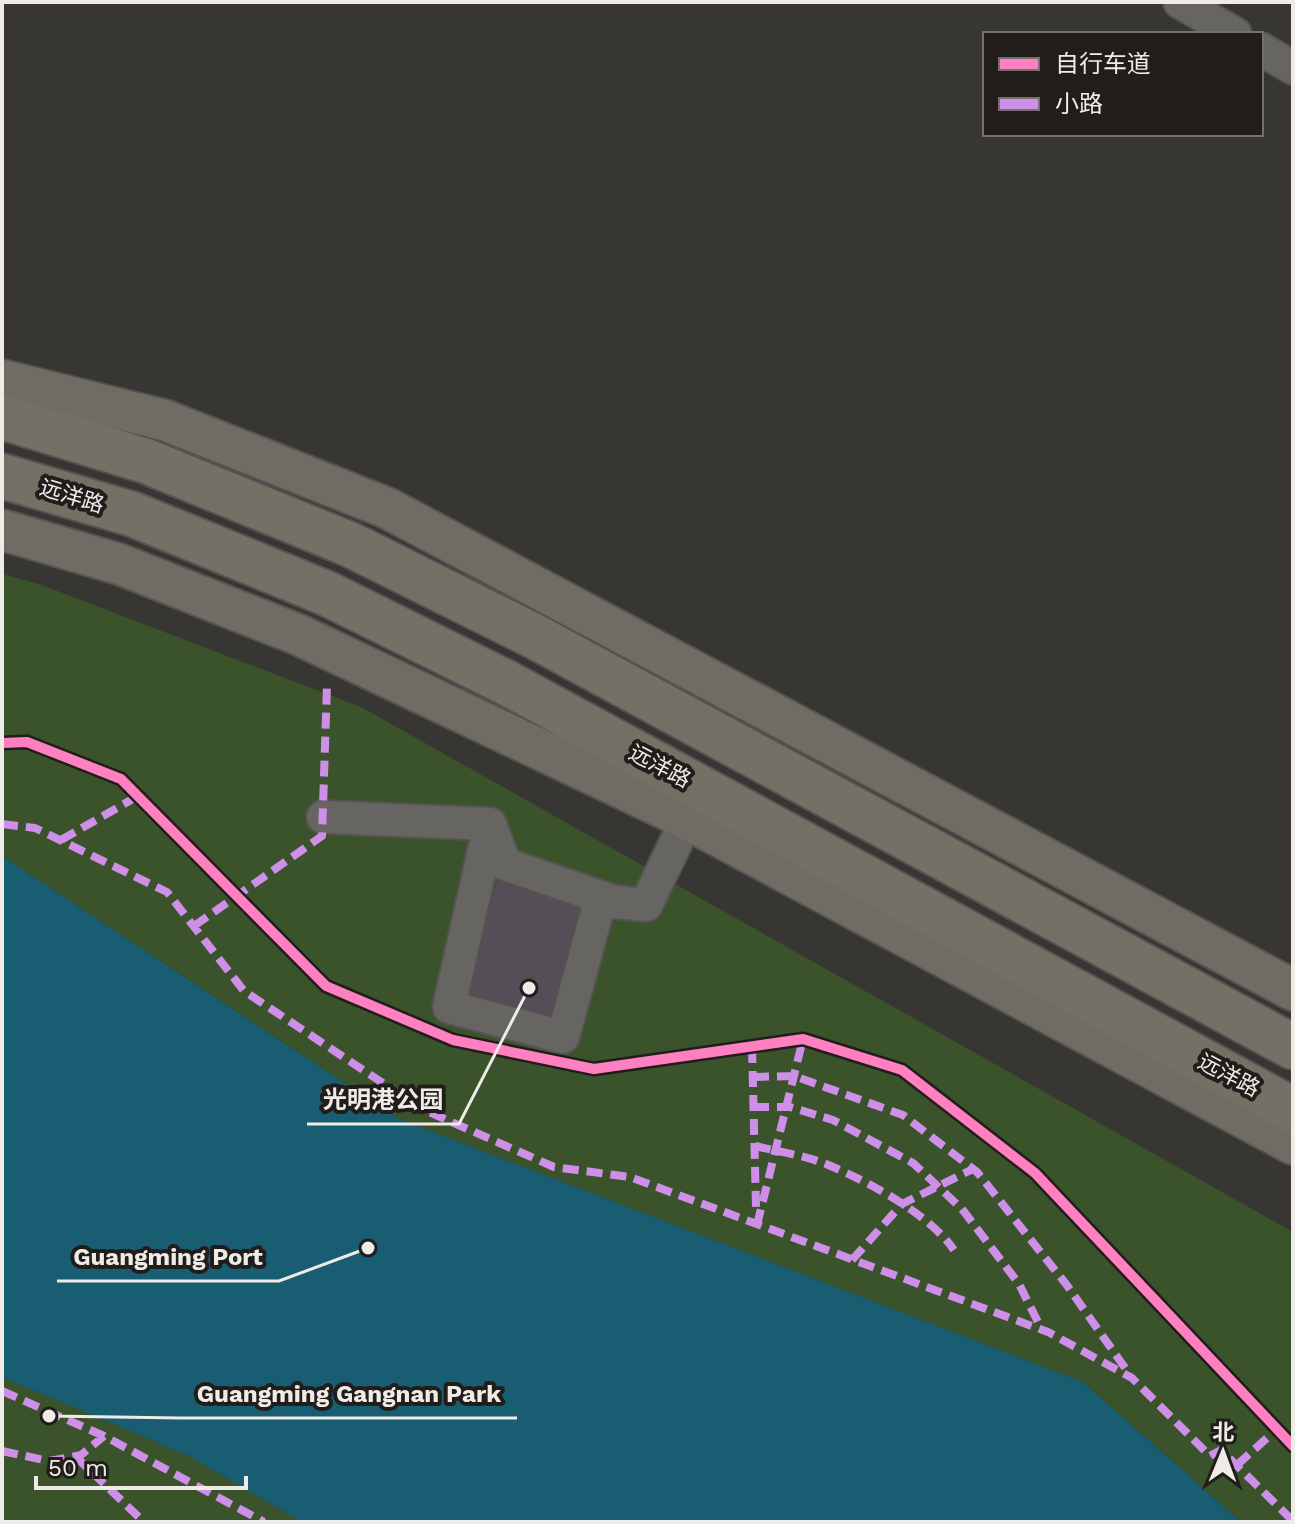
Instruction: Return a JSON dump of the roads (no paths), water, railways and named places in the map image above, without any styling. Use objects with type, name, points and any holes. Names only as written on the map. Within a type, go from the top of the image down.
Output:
[{"type":"highway","points":[[2,417],[146,461],[351,545],[534,636],[1293,1047]]},
{"type":"highway","name":"远洋路","points":[[2,476],[132,514],[328,594],[507,683],[1293,1110]]},
{"type":"main road","points":[[2,380],[164,420],[387,508],[1293,990]]},
{"type":"main road","points":[[2,530],[119,564],[299,635],[687,819],[1293,1144]]},
{"type":"street","points":[[1180,2],[1232,32]]},
{"type":"street","points":[[1263,50],[1293,68]]},
{"type":"street","points":[[323,817],[490,824]]},
{"type":"street","points":[[490,824],[505,864],[615,902],[646,905],[687,819]]},
{"type":"street","points":[[490,824],[449,1007],[563,1037],[601,897]]},
{"type":"water","points":[[2,856],[399,1119],[1083,1382],[1241,1522],[302,1522],[189,1456],[2,1377]]},
{"type":"place","name":"光明港公园","points":[[529,988]]},
{"type":"place","name":"Guangming Port","points":[[368,1248]]},
{"type":"place","name":"Guangming Gangnan Park","points":[[49,1416]]}]
